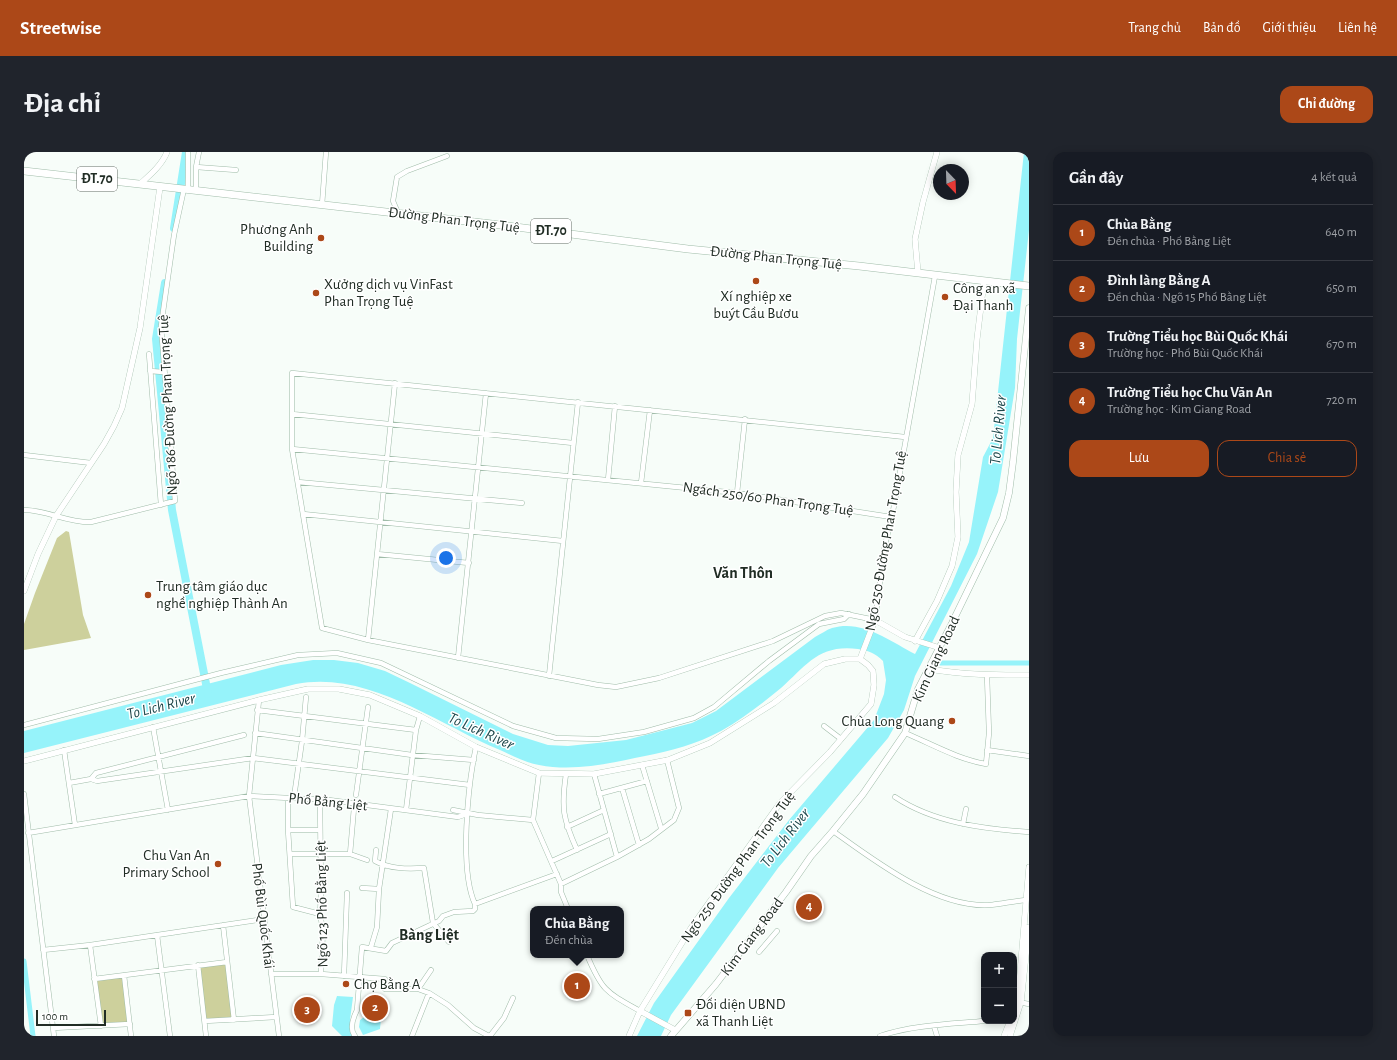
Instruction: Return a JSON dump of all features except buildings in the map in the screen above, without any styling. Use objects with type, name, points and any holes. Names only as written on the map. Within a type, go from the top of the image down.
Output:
[{"type":"main road","name":"Đường Phan Trọng Tuệ","points":[[24,171],[581,234],[688,249],[1028,286]]},
{"type":"main road","name":"Kim Giang Road","points":[[673,1032],[716,984],[786,892],[811,856],[863,794],[905,733],[918,689],[940,648],[1003,518],[1009,493],[1013,462],[1029,308]]},
{"type":"street","points":[[140,184],[155,170],[164,159],[167,152]]},
{"type":"street","name":"Ngõ 186 Đường Phan Trọng Tuệ","points":[[24,510],[42,512],[78,523],[91,522],[175,501],[160,372],[161,326],[174,235],[185,189],[188,152]]},
{"type":"street","points":[[196,191],[196,167],[199,152]]},
{"type":"street","points":[[322,205],[326,152]]},
{"type":"street","points":[[918,273],[915,239],[922,202],[937,152]]},
{"type":"street","points":[[398,213],[393,201],[397,177],[407,171],[447,156]]},
{"type":"street","points":[[196,167],[236,170]]},
{"type":"street","points":[[24,591],[38,554],[56,516],[114,426],[128,384],[140,328],[160,187]]},
{"type":"street","name":"Ngõ 250 Đường Phan Trọng Tuệ","points":[[629,1036],[641,1012],[691,928],[780,803],[841,739],[871,704],[874,685],[873,671],[860,659],[864,652],[875,620],[884,550],[892,517],[905,437],[935,276]]},
{"type":"street","points":[[916,641],[937,601],[952,566],[958,537],[956,492],[958,455],[972,404],[977,339],[984,282]]},
{"type":"street","points":[[149,354],[161,505]]},
{"type":"street","points":[[150,371],[160,372]]},
{"type":"street","points":[[905,437],[746,419],[292,373],[292,449],[322,628],[368,640],[598,686],[616,687],[658,678],[773,641],[825,616],[841,613],[875,620],[905,637],[940,648]]},
{"type":"street","points":[[368,640],[395,383]]},
{"type":"street","points":[[458,658],[486,393]]},
{"type":"street","points":[[548,676],[578,402]]},
{"type":"street","points":[[608,480],[615,406]]},
{"type":"street","points":[[643,483],[650,410]]},
{"type":"street","points":[[292,414],[573,443]]},
{"type":"street","points":[[738,493],[746,419]]},
{"type":"street","name":"Ngách 250/60 Phan Trọng Tuệ","points":[[292,449],[738,493],[892,517]]},
{"type":"street","points":[[24,455],[91,463]]},
{"type":"street","points":[[298,482],[522,503]]},
{"type":"street","points":[[303,514],[563,541]]},
{"type":"street","points":[[377,554],[468,563]]},
{"type":"street","points":[[24,725],[228,671],[298,655],[337,652],[381,663],[512,726],[556,738],[598,739],[644,732],[694,718],[714,707],[769,661],[819,624],[844,619],[849,614]]},
{"type":"street","points":[[24,761],[259,700],[308,689],[339,689],[370,695],[420,716],[476,747],[539,773],[594,774],[667,760],[710,743],[774,703],[824,664],[845,658],[860,659]]},
{"type":"street","points":[[929,669],[958,674],[987,676],[1029,675]]},
{"type":"street","points":[[905,733],[951,754],[972,762],[986,764],[987,676]]},
{"type":"street","points":[[294,797],[305,716],[306,697]]},
{"type":"street","name":"Phố Bùi Quốc Khái","points":[[259,700],[249,796],[279,1036]]},
{"type":"street","points":[[356,795],[368,707]]},
{"type":"street","points":[[257,710],[416,730]]},
{"type":"street","points":[[406,810],[412,755],[420,716]]},
{"type":"street","points":[[824,726],[841,739]]},
{"type":"street","points":[[153,727],[168,810]]},
{"type":"street","points":[[255,733],[362,749],[474,760]]},
{"type":"street","points":[[91,779],[96,773],[158,759],[244,735]]},
{"type":"street","points":[[355,1036],[353,1033],[353,1019],[357,1010],[362,946],[386,951],[392,943],[454,912],[475,909],[475,904],[470,890],[467,865],[467,814],[476,747]]},
{"type":"street","points":[[64,750],[75,825]]},
{"type":"street","points":[[987,750],[1029,756]]},
{"type":"street","points":[[69,783],[91,779],[97,781],[252,758],[470,785]]},
{"type":"street","points":[[561,884],[617,857],[638,845],[674,820],[679,808],[667,760]]},
{"type":"street","points":[[642,765],[661,828]]},
{"type":"street","points":[[539,773],[533,820],[552,861],[561,884],[561,892],[567,906]]},
{"type":"street","points":[[566,774],[562,800],[567,827],[577,850]]},
{"type":"street","points":[[594,774],[617,857]]},
{"type":"street","points":[[599,794],[646,781]]},
{"type":"street","points":[[622,788],[638,845]]},
{"type":"street","points":[[24,794],[54,1036]]},
{"type":"street","name":"Phố Bằng Liệt","points":[[28,833],[249,796],[320,799],[458,817],[467,814],[533,820]]},
{"type":"street","points":[[895,797],[918,810],[964,824],[984,829],[1029,832]]},
{"type":"street","points":[[288,798],[288,830],[293,907],[320,914]]},
{"type":"street","name":"Ngõ 123 Phố Bằng Liệt","points":[[320,799],[320,914],[323,930],[321,974],[385,979],[385,989],[418,989]]},
{"type":"street","points":[[350,854],[354,808],[358,804]]},
{"type":"street","points":[[372,947],[377,927],[379,889],[391,809]]},
{"type":"street","points":[[453,810],[467,814]]},
{"type":"street","points":[[567,827],[604,810]]},
{"type":"street","points":[[964,824],[966,810]]},
{"type":"street","points":[[288,830],[320,830]]},
{"type":"street","points":[[833,831],[902,878],[962,903],[989,905],[1026,900]]},
{"type":"street","points":[[552,861],[611,834]]},
{"type":"street","points":[[376,850],[374,861],[383,865],[406,869],[424,868],[432,923],[449,942]]},
{"type":"street","points":[[290,854],[350,854],[367,860]]},
{"type":"street","points":[[1017,1005],[1019,1002],[1029,867]]},
{"type":"street","points":[[475,904],[557,874]]},
{"type":"street","points":[[362,888],[379,889]]},
{"type":"street","points":[[344,976],[345,914],[347,892]]},
{"type":"street","points":[[43,950],[90,945],[264,919]]},
{"type":"street","points":[[222,926],[234,1020]]},
{"type":"street","points":[[1017,1009],[1029,927]]},
{"type":"street","points":[[759,952],[777,931]]},
{"type":"street","points":[[157,935],[170,1036]]},
{"type":"street","points":[[90,945],[101,1026]]},
{"type":"street","points":[[588,958],[598,980],[607,992],[673,1032]]},
{"type":"street","points":[[94,979],[227,962]]},
{"type":"street","points":[[198,965],[206,1036]]},
{"type":"street","points":[[431,970],[418,989],[448,1005],[474,1028],[490,1036],[504,1018],[513,998]]},
{"type":"street","points":[[271,974],[321,974]]},
{"type":"street","points":[[124,975],[131,1036]]},
{"type":"street","points":[[412,1036],[429,994]]},
{"type":"street","points":[[1019,1002],[1029,1004]]},
{"type":"street","points":[[205,1021],[276,1017]]},
{"type":"street","points":[[880,1036],[900,1031],[934,1026],[981,1021]]},
{"type":"street","points":[[53,1028],[130,1024]]},
{"type":"street","points":[[1004,1036],[1012,1024]]},
{"type":"street","points":[[1010,1036],[1013,1024]]},
{"type":"street","points":[[934,1026],[937,1036]]},
{"type":"street","points":[[900,1031],[903,1036]]},
{"type":"green space","points":[[66,531],[69,532],[83,615],[91,638],[24,650],[24,624],[57,538]]},
{"type":"green space","points":[[227,962],[234,1020],[205,1021],[198,965]]},
{"type":"green space","points":[[124,975],[130,1024],[101,1026],[94,979]]},
{"type":"water","name":"To Lich River","points":[[1024,152],[1029,152],[1029,230],[1017,339],[1015,388],[998,492],[977,554],[915,676],[904,710],[888,738],[778,868],[671,1015],[661,1036],[637,1036],[654,1003],[729,898],[789,820],[874,720],[884,694],[886,680],[883,661],[874,654],[858,649],[845,648],[823,653],[807,664],[781,688],[752,711],[712,736],[664,752],[592,766],[566,768],[529,763],[476,739],[427,714],[376,692],[349,685],[323,682],[296,684],[24,753],[24,731],[281,665],[313,660],[334,660],[358,663],[385,671],[513,734],[548,745],[568,746],[626,740],[692,723],[716,711],[815,637],[832,628],[854,626],[865,629],[886,638],[915,654],[951,586],[969,542],[983,457],[993,438]]},
{"type":"water","points":[[337,996],[353,997],[350,1020],[352,1036],[342,1036],[332,1026],[334,1005]]},
{"type":"water","points":[[376,1016],[381,1018],[380,1029],[363,1035],[359,1027],[360,1020],[364,1017]]},
{"type":"waterway","points":[[174,228],[186,152]]},
{"type":"waterway","points":[[165,283],[156,339],[172,510],[208,694]]},
{"type":"waterway","points":[[940,663],[1029,663]]},
{"type":"waterway","points":[[24,961],[33,1036]]},
{"type":"place","name":"Phương Anh Building","points":[[321,238]]},
{"type":"place","name":"Xí nghiệp xe buýt Cầu Bươu","points":[[756,281]]},
{"type":"place","name":"Xưởng dịch vụ VinFast Phan Trọng Tuệ","points":[[316,293]]},
{"type":"place","name":"Công an xã Đại Thanh","points":[[945,297]]},
{"type":"place","name":"Trung tâm giáo dục nghề nghiệp Thành An","points":[[148,595]]},
{"type":"place","name":"Chùa Long Quang","points":[[952,721]]},
{"type":"place","name":"Chu Van An Primary School","points":[[218,864]]},
{"type":"place","name":"Trường Tiểu học Chu Văn An","points":[[809,907]]},
{"type":"place","name":"Chợ Bằng A","points":[[346,984]]},
{"type":"place","name":"Chùa Bằng","points":[[577,986]]},
{"type":"place","name":"Đình làng Bằng A","points":[[375,1008]]},
{"type":"place","name":"Trường Tiểu học Bùi Quốc Khái","points":[[307,1010]]},
{"type":"place","name":"Đối diện UBND xã Thanh Liệt","points":[[688,1013]]},
{"type":"district","name":"Văn Thôn","points":[[743,573]]},
{"type":"district","name":"Bàng Liệt","points":[[429,935]]}]
